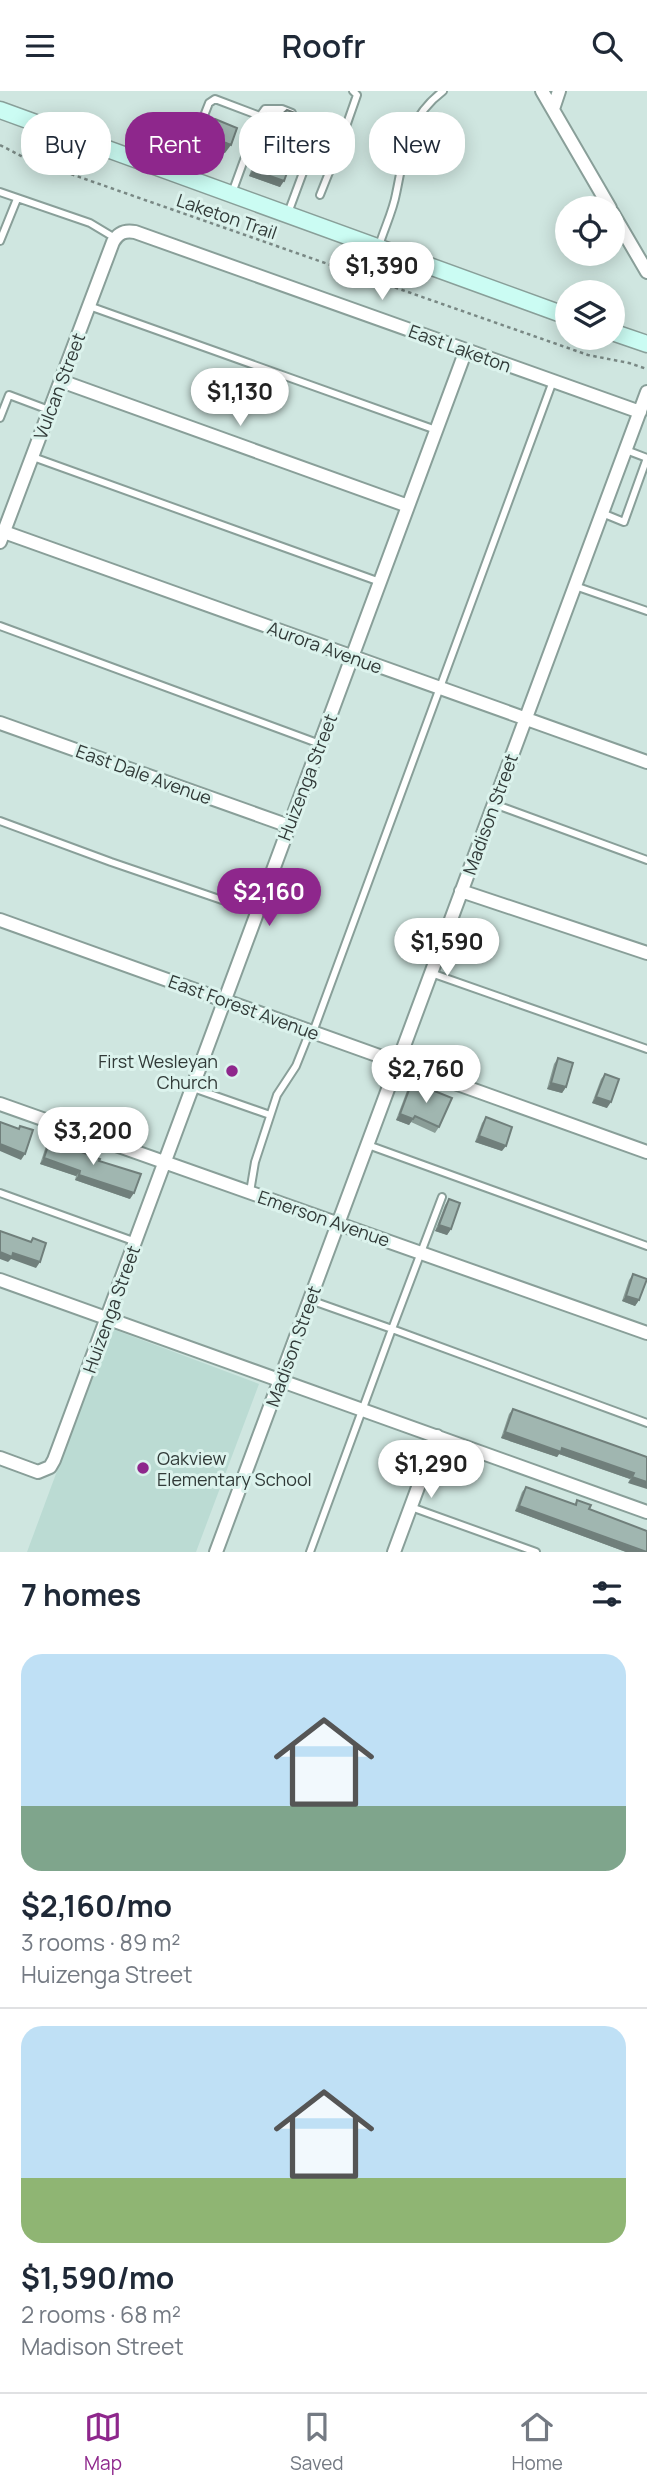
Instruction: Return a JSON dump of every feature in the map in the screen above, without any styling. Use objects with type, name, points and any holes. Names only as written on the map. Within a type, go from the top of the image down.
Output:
[{"type":"main road","points":[[0,110],[555,312]]},
{"type":"main road","points":[[625,336],[647,344]]},
{"type":"street","points":[[542,91],[603,196]]},
{"type":"street","points":[[553,109],[559,91]]},
{"type":"street","name":"East Laketon","points":[[118,235],[135,232],[640,412]]},
{"type":"street","points":[[625,234],[647,272]]},
{"type":"street","name":"Vulcan Street","points":[[2,537],[118,235]]},
{"type":"street","name":"Huizenga Street","points":[[0,1458],[38,1472],[50,1467],[54,1460],[466,350]]},
{"type":"street","points":[[61,381],[408,506]]},
{"type":"street","name":"Madison Street","points":[[216,1552],[647,392]]},
{"type":"street","name":"Aurora Avenue","points":[[2,537],[647,762]]},
{"type":"street","name":"East Dale Avenue","points":[[0,723],[289,826]]},
{"type":"street","points":[[461,891],[647,953]]},
{"type":"street","name":"East Forest Avenue","points":[[0,920],[647,1152]]},
{"type":"street","name":"Emerson Avenue","points":[[0,1104],[647,1333]]},
{"type":"street","points":[[0,1280],[647,1512]]},
{"type":"street","points":[[394,1552],[437,1436]]},
{"type":"lane","points":[[320,195],[356,95],[353,91]]},
{"type":"lane","points":[[378,248],[396,195],[399,169],[407,141],[417,118],[443,91]]},
{"type":"lane","points":[[180,176],[208,103],[215,99],[249,112]]},
{"type":"lane","points":[[263,112],[265,109],[282,109],[290,112]]},
{"type":"lane","points":[[231,195],[239,173]]},
{"type":"lane","points":[[288,215],[303,175]]},
{"type":"lane","points":[[0,192],[118,235]]},
{"type":"lane","points":[[0,241],[17,199]]},
{"type":"lane","points":[[89,306],[436,430]]},
{"type":"lane","points":[[250,1192],[255,1162],[277,1095],[296,1066],[311,1031],[552,381]]},
{"type":"lane","points":[[0,418],[9,395],[50,410]]},
{"type":"lane","points":[[602,513],[624,522],[647,458],[626,450]]},
{"type":"lane","points":[[32,457],[380,582]]},
{"type":"lane","points":[[575,586],[647,611]]},
{"type":"lane","points":[[0,626],[320,744]]},
{"type":"lane","points":[[493,804],[647,860]]},
{"type":"lane","points":[[0,821],[257,912]]},
{"type":"lane","points":[[431,973],[647,1049]]},
{"type":"lane","points":[[192,1088],[270,1115]]},
{"type":"lane","points":[[368,1145],[647,1246]]},
{"type":"lane","points":[[0,1193],[136,1242]]},
{"type":"lane","points":[[310,1552],[442,1197]]},
{"type":"lane","points":[[310,1300],[647,1423]]},
{"type":"lane","points":[[411,1507],[536,1552]]},
{"type":"path","name":"Laketon Trail","points":[[0,145],[25,158],[588,355],[647,369]]},
{"type":"shaded area","name":"Oakview Elementary School","points":[[110,1328],[259,1384],[196,1552],[27,1552]]},
{"type":"building","points":[[225,123],[237,128],[231,145],[225,143]]},
{"type":"building","points":[[267,175],[286,175],[284,181]]},
{"type":"building","points":[[558,1058],[573,1063],[566,1087],[551,1083]]},
{"type":"building","points":[[605,1074],[619,1079],[611,1102],[596,1097]]},
{"type":"building","points":[[412,1082],[452,1098],[439,1127],[415,1116],[413,1119],[400,1114]]},
{"type":"building","points":[[486,1117],[512,1127],[506,1146],[479,1136]]},
{"type":"building","points":[[0,1122],[19,1129],[20,1126],[33,1130],[25,1154],[0,1144]]},
{"type":"building","points":[[50,1140],[100,1159],[99,1161],[141,1174],[134,1193],[79,1175],[80,1171],[44,1158]]},
{"type":"building","points":[[449,1199],[460,1203],[451,1229],[439,1225]]},
{"type":"building","points":[[0,1231],[31,1242],[33,1238],[46,1243],[40,1262],[13,1253],[12,1257],[0,1252]]},
{"type":"building","points":[[633,1274],[647,1279],[639,1300],[626,1296]]},
{"type":"building","points":[[513,1409],[647,1457],[647,1482],[632,1477],[634,1473],[505,1432]]},
{"type":"building","points":[[526,1487],[576,1505],[577,1500],[591,1505],[589,1509],[647,1531],[647,1552],[519,1506]]},
{"type":"place","name":"First Wesleyan Church","points":[[232,1071]]},
{"type":"place","name":"Oakview Elementary School","points":[[143,1468]]}]
